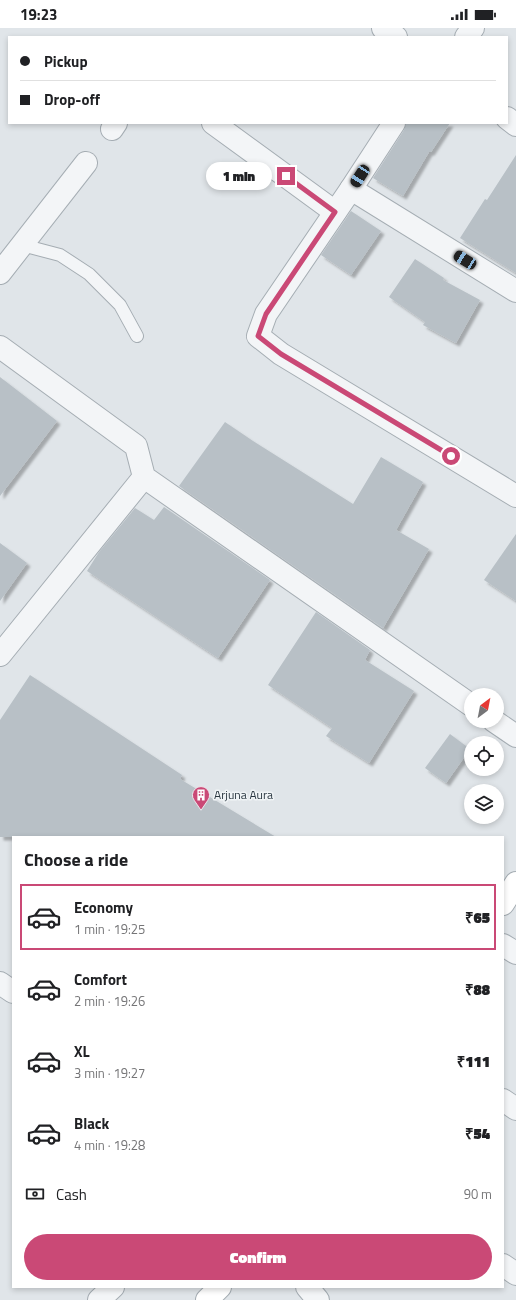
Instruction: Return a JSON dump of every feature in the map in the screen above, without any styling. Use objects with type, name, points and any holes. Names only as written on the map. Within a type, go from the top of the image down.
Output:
[{"type":"street","points":[[383,28],[395,36]]},
{"type":"street","points":[[467,36],[473,28]]},
{"type":"street","points":[[508,119],[516,125]]},
{"type":"street","points":[[214,124],[335,212]]},
{"type":"street","points":[[393,124],[266,314],[258,336],[281,354],[516,496]]},
{"type":"street","points":[[0,273],[86,163]]},
{"type":"street","points":[[351,189],[516,291]]},
{"type":"street","points":[[0,348],[136,446],[144,477],[464,700]]},
{"type":"street","points":[[0,655],[144,477]]},
{"type":"street","points":[[504,728],[516,736]]},
{"type":"street","points":[[504,902],[516,884]]},
{"type":"street","points":[[504,946],[516,953]]},
{"type":"street","points":[[0,983],[12,991]]},
{"type":"street","points":[[504,1101],[516,1109]]},
{"type":"street","points":[[504,1266],[516,1274]]},
{"type":"street","points":[[99,1300],[112,1288]]},
{"type":"street","points":[[207,1300],[219,1288]]},
{"type":"street","points":[[308,1288],[318,1300]]},
{"type":"lane","points":[[22,245],[60,255],[89,274],[120,304],[138,336]]},
{"type":"building","points":[[406,124],[449,124],[431,152],[429,152],[403,196],[373,178],[404,130]]},
{"type":"building","points":[[516,155],[516,273],[460,238]]},
{"type":"building","points":[[351,211],[381,231],[351,275],[321,255]]},
{"type":"building","points":[[415,259],[444,278],[443,280],[480,300],[456,343],[423,325],[425,322],[389,297]]},
{"type":"building","points":[[0,377],[57,421],[0,496]]},
{"type":"building","points":[[225,422],[353,504],[381,457],[423,482],[396,530],[429,549],[383,628],[179,486]]},
{"type":"building","points":[[164,507],[270,580],[218,658],[87,571],[99,552],[135,508],[154,520]]},
{"type":"building","points":[[516,534],[516,601],[484,580]]},
{"type":"building","points":[[0,543],[27,563],[0,601]]},
{"type":"building","points":[[316,612],[370,650],[365,660],[414,691],[369,763],[326,736],[332,728],[268,685]]},
{"type":"building","points":[[30,675],[182,775],[180,779],[274,836],[0,837],[0,720]]},
{"type":"building","points":[[450,734],[464,744],[464,758],[446,783],[425,768]]},
{"type":"place","name":"Arjuna Aura","points":[[201,810]]},
{"type":"route","points":[[286,176],[335,212],[266,314],[258,336],[281,354],[451,456]]}]
